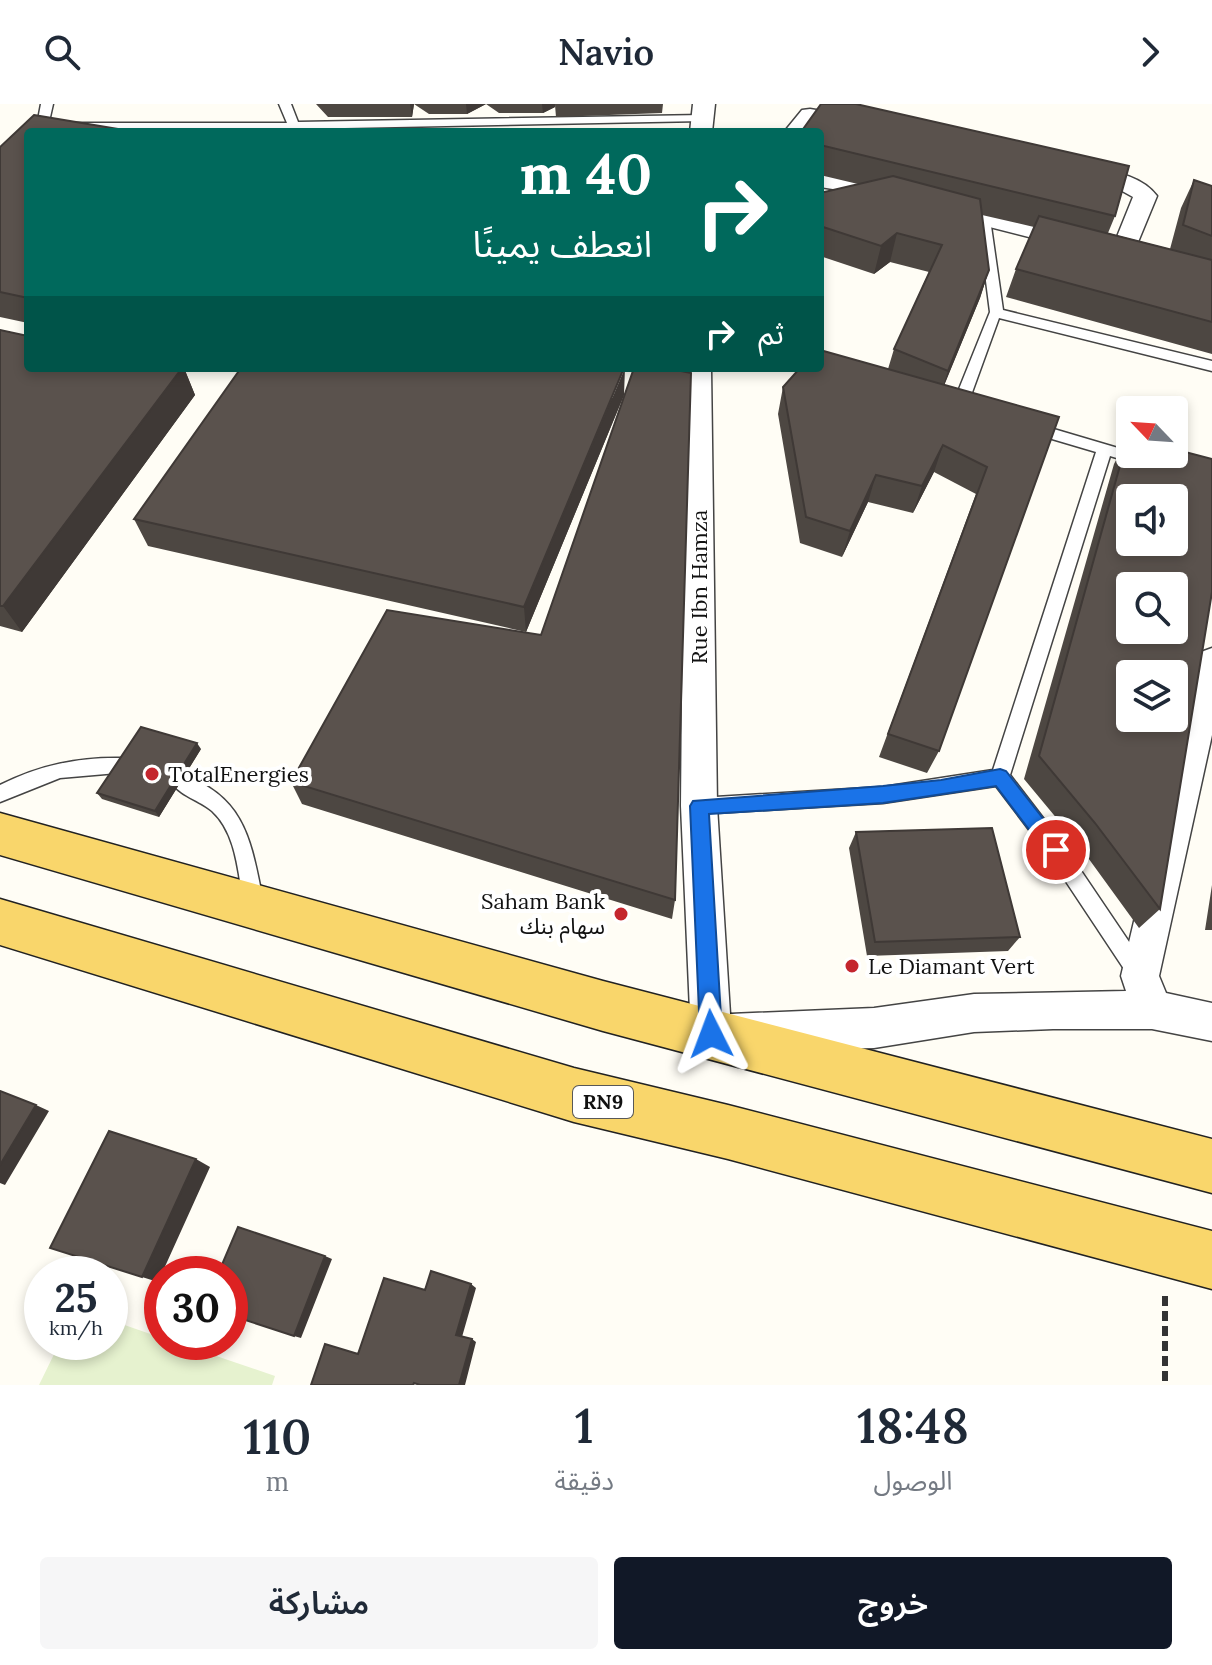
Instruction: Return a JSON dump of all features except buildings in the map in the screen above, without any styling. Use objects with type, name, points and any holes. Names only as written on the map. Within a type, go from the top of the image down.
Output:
[{"type":"main road","points":[[0,834],[711,1034],[1212,1166]]},
{"type":"main road","name":"RN9","points":[[0,922],[574,1095],[728,1132],[1188,1254]]},
{"type":"street","points":[[797,128],[803,119],[817,115],[886,129]]},
{"type":"street","points":[[1051,166],[1126,183],[1142,191],[1145,196],[1106,250]]},
{"type":"street","points":[[824,181],[853,185],[1152,263]]},
{"type":"street","name":"Rue Ibn Hamza","points":[[698,372],[699,806],[711,1034]]},
{"type":"street","points":[[1146,993],[1212,661]]},
{"type":"street","points":[[711,1034],[874,1028],[1146,993],[1212,1022]]},
{"type":"lane","points":[[38,128],[47,104]]},
{"type":"lane","points":[[285,104],[294,126]]},
{"type":"lane","points":[[123,128],[703,118]]},
{"type":"lane","points":[[984,219],[997,313]]},
{"type":"lane","points":[[997,313],[1212,366]]},
{"type":"lane","points":[[992,415],[968,405],[962,399],[993,316],[997,313]]},
{"type":"lane","points":[[1020,424],[1116,453]]},
{"type":"lane","points":[[1000,777],[1104,450]]},
{"type":"lane","points":[[0,794],[55,770],[82,764],[123,766]]},
{"type":"lane","points":[[699,806],[883,795],[1000,777]]},
{"type":"lane","points":[[1000,777],[1056,850],[1146,993]]},
{"type":"lane","points":[[181,782],[207,794],[234,820],[254,905]]},
{"type":"path","points":[[1165,1385],[1188,1254]]},
{"type":"green space","points":[[128,1326],[144,1332],[144,1360],[228,1360],[275,1376],[272,1385],[39,1385],[51,1360],[128,1360]]},
{"type":"place","name":"TotalEnergies","points":[[152,774]]},
{"type":"place","name":"Saham Bank سهام بنك","points":[[621,914]]},
{"type":"place","name":"Le Diamant Vert","points":[[852,966]]},
{"type":"route","points":[[711,1034],[699,806],[883,795],[1000,777],[1056,850]]}]
